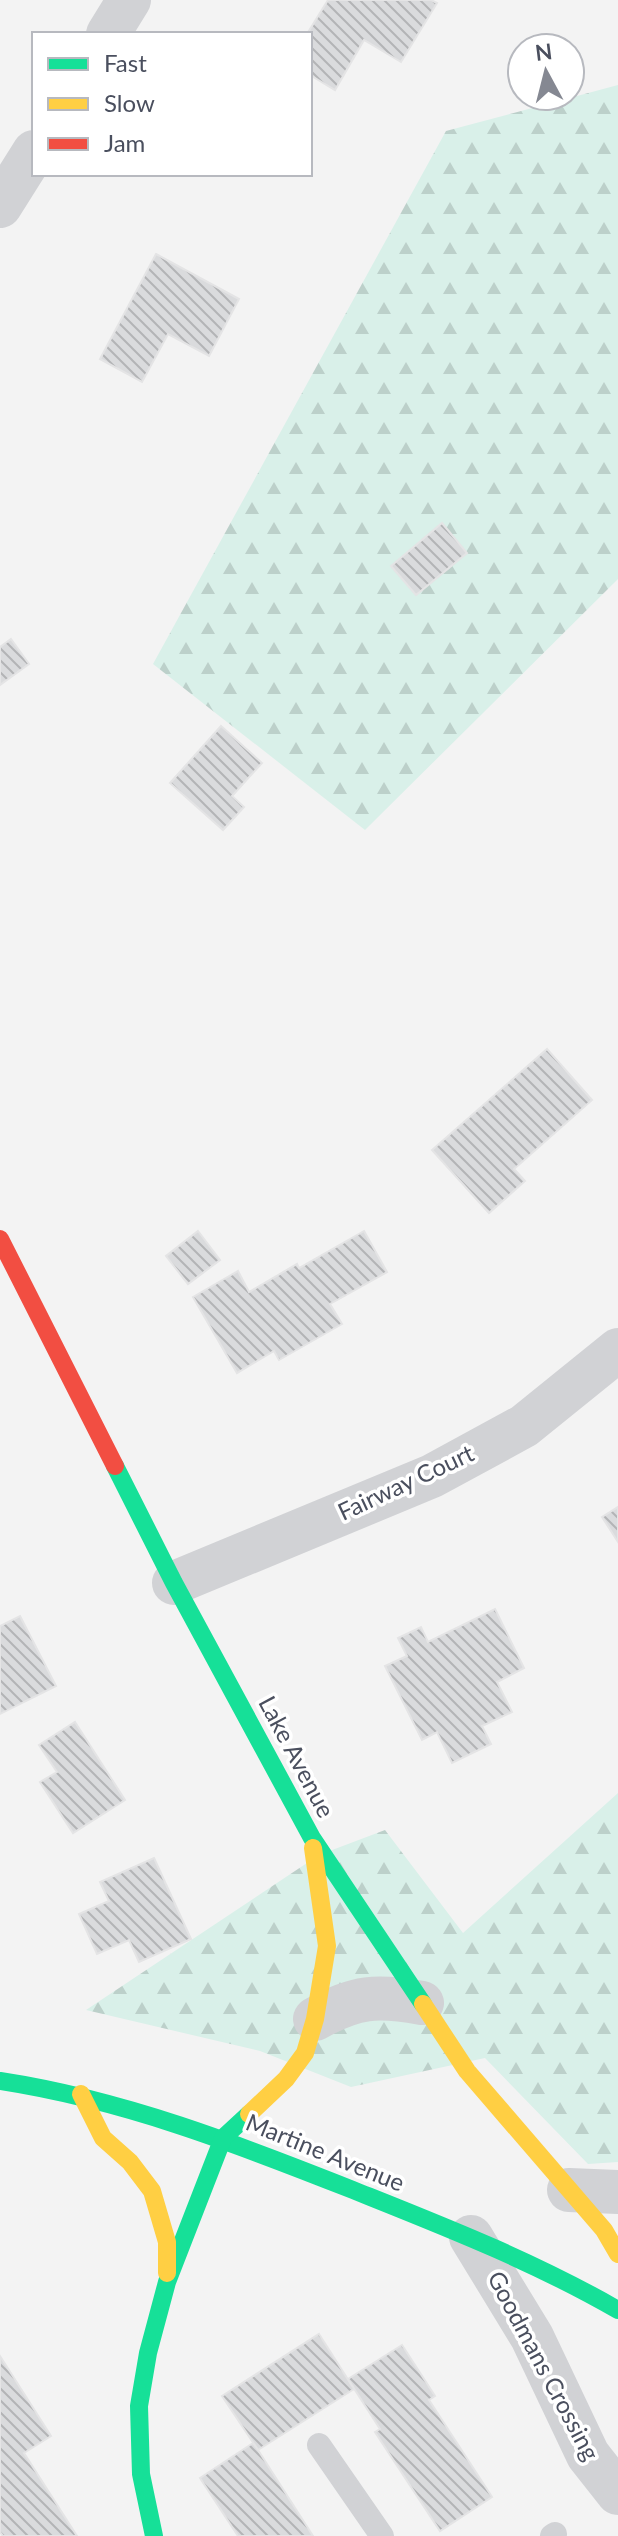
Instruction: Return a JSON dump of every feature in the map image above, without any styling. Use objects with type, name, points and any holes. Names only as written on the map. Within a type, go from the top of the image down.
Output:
[{"type":"street","points":[[109,32],[129,0]]},
{"type":"street","points":[[0,206],[32,155]]},
{"type":"street","name":"Lake Avenue","points":[[0,1239],[174,1583],[312,1838],[467,2071],[604,2230],[618,2254]]},
{"type":"street","name":"Fairway Court","points":[[174,1583],[432,1476],[524,1426],[618,1350]]},
{"type":"street","points":[[154,2536],[141,2474],[139,2406],[148,2353],[167,2282],[223,2138],[286,2079],[305,2053],[315,2019],[327,1946],[312,1838]]},
{"type":"street","points":[[315,2019],[359,1999],[389,1997],[422,2003]]},
{"type":"street","name":"Martine Avenue","points":[[0,2081],[81,2094],[223,2138],[544,2268],[618,2310]]},
{"type":"street","points":[[81,2094],[103,2138],[130,2162],[152,2191],[167,2242],[167,2282]]},
{"type":"street","points":[[569,2190],[618,2192]]},
{"type":"street","name":"Goodmans Crossing","points":[[471,2237],[532,2337],[588,2455],[618,2493]]},
{"type":"lane","points":[[319,2445],[382,2536]]},
{"type":"green space","points":[[618,85],[618,579],[365,830],[153,664],[446,131],[517,112],[586,112],[586,94]]},
{"type":"green space","points":[[618,1793],[618,2162],[588,2164],[485,2058],[351,2087],[260,2051],[86,2010],[319,1855],[385,1830],[463,1933]]},
{"type":"building","points":[[328,0],[431,0],[437,3],[401,62],[364,40],[335,90],[312,76],[312,32],[308,32]]},
{"type":"building","points":[[156,254],[239,299],[209,356],[168,334],[142,382],[100,359]]},
{"type":"building","points":[[442,523],[467,553],[416,595],[391,566]]},
{"type":"building","points":[[11,639],[29,664],[0,685],[0,647]]},
{"type":"building","points":[[221,726],[262,763],[232,796],[244,807],[223,830],[170,783]]},
{"type":"building","points":[[547,1049],[592,1100],[514,1169],[525,1181],[489,1213],[432,1150]]},
{"type":"building","points":[[198,1231],[220,1260],[188,1284],[166,1256]]},
{"type":"building","points":[[364,1231],[387,1272],[330,1304],[342,1324],[279,1360],[274,1351],[237,1373],[193,1297],[238,1271],[249,1292]]},
{"type":"building","points":[[618,1507],[618,1542],[602,1517]]},
{"type":"building","points":[[495,1609],[524,1668],[497,1682],[512,1712],[482,1726],[491,1744],[452,1763],[437,1732],[422,1740],[385,1666],[407,1656],[398,1638],[421,1627],[428,1642]]},
{"type":"building","points":[[20,1616],[56,1686],[0,1714],[0,1626]]},
{"type":"building","points":[[75,1722],[125,1800],[73,1833],[40,1782],[57,1772],[39,1745]]},
{"type":"building","points":[[154,1858],[191,1939],[139,1962],[129,1940],[97,1954],[79,1914],[109,1901],[100,1882]]},
{"type":"building","points":[[319,2334],[354,2389],[258,2450],[222,2396]]},
{"type":"building","points":[[402,2345],[435,2396],[429,2400],[492,2497],[440,2531],[375,2432],[380,2429],[348,2379]]},
{"type":"building","points":[[0,2356],[51,2436],[24,2453],[77,2536],[3,2536],[0,2532]]},
{"type":"building","points":[[253,2443],[313,2536],[238,2536],[200,2478]]},
{"type":"traffic: fast","points":[[115,1466],[174,1583],[312,1838],[423,2004]]},
{"type":"traffic: fast","points":[[0,2081],[46,2089],[136,2112],[266,2156],[487,2245],[618,2310]]},
{"type":"traffic: fast","points":[[154,2536],[141,2474],[139,2406],[148,2353],[167,2282],[223,2138],[249,2114]]},
{"type":"traffic: slow","points":[[249,2114],[286,2079],[305,2053],[315,2019],[327,1946],[313,1848]]},
{"type":"traffic: slow","points":[[423,2004],[467,2071],[604,2230],[618,2254]]},
{"type":"traffic: slow","points":[[81,2094],[103,2138],[130,2162],[152,2191],[167,2242],[167,2273]]},
{"type":"traffic: jam","points":[[0,1239],[115,1466]]}]
